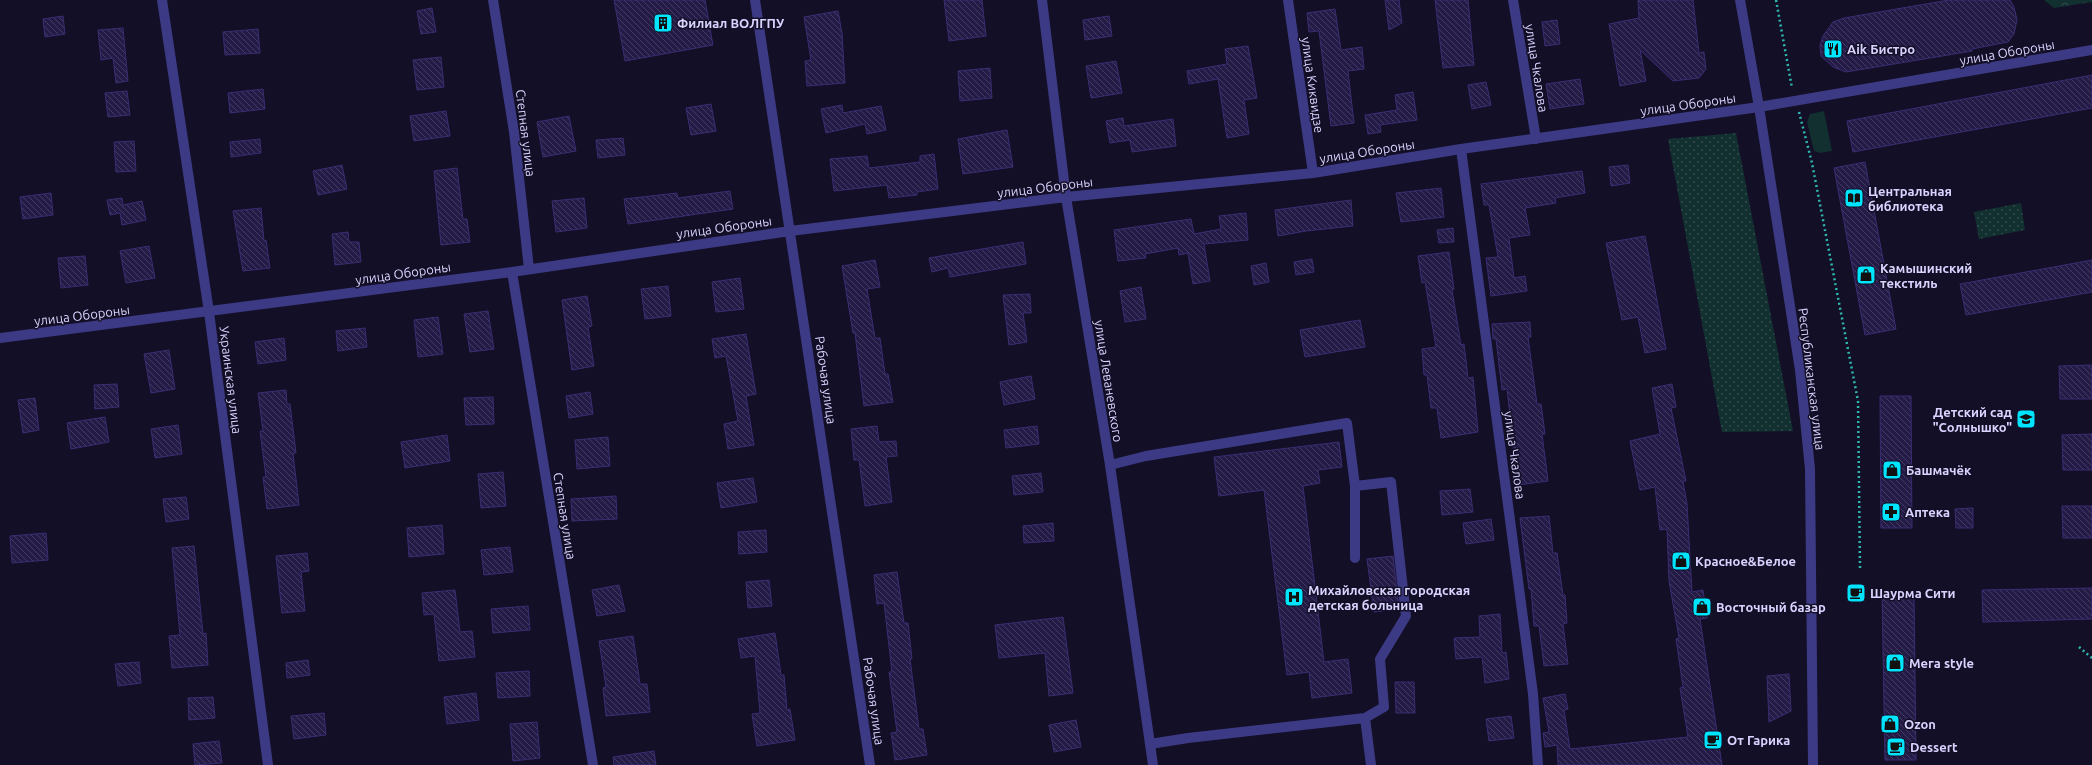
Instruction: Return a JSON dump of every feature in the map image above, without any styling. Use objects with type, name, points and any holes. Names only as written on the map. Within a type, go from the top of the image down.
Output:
[{"type":"street","name":"Украинская улица","points":[[162,0],[209,312],[268,765]]},
{"type":"street","name":"Степная улица","points":[[493,0],[514,132],[528,269]]},
{"type":"street","name":"Рабочая улица","points":[[754,0],[870,765]]},
{"type":"street","name":"улица Леваневского","points":[[1042,0],[1066,197],[1110,465],[1153,765]]},
{"type":"street","name":"улица Киквидзе","points":[[1288,0],[1313,173]]},
{"type":"street","name":"улица Чкалова","points":[[1513,0],[1536,139]]},
{"type":"street","name":"Республиканская улица","points":[[1740,0],[1759,107],[1800,370],[1810,469],[1813,765]]},
{"type":"street","name":"улица Обороны","points":[[0,338],[512,272],[790,231],[1066,197],[1313,173],[1461,149],[1759,107],[2092,50]]},
{"type":"street","name":"улица Чкалова","points":[[1461,149],[1533,694],[1538,765]]},
{"type":"street","name":"Степная улица","points":[[512,272],[593,765]]},
{"type":"street","points":[[1110,465],[1146,456],[1347,423],[1355,486],[1354,558]]},
{"type":"street","points":[[1150,744],[1188,738],[1365,718],[1384,707],[1380,659],[1406,616],[1391,482],[1355,486]]},
{"type":"street","points":[[1365,718],[1371,765]]},
{"type":"path","points":[[1776,0],[1789,78],[1812,163],[1858,401],[1860,568]]},
{"type":"path","points":[[2079,647],[2092,658]]},
{"type":"green space","points":[[2044,0],[2092,0],[2092,2],[2054,8]]},
{"type":"green space","points":[[1824,111],[1832,151],[1820,153],[1814,151],[1807,122],[1810,114]]},
{"type":"green space","points":[[1736,133],[1793,431],[1722,432],[1668,139]]},
{"type":"green space","points":[[2021,203],[2025,230],[1979,239],[1974,212]]},
{"type":"building","name":"Филиал ВОЛГПУ","points":[[614,0],[705,0],[713,45],[625,61]]},
{"type":"building","points":[[944,0],[982,0],[986,36],[949,41]]},
{"type":"building","points":[[1385,0],[1399,0],[1402,23],[1389,30]]},
{"type":"building","points":[[1435,0],[1468,0],[1474,65],[1443,68]]},
{"type":"building","points":[[1638,0],[1693,0],[1699,53],[1704,52],[1706,69],[1699,78],[1673,81],[1640,50],[1646,81],[1620,86],[1609,24],[1639,18]]},
{"type":"building","points":[[1949,0],[2010,0],[2014,7],[2017,20],[2014,34],[2008,42],[1972,49],[1972,51],[1846,72],[1833,67],[1821,56],[1820,45],[1823,36],[1833,22],[1844,18]]},
{"type":"building","points":[[432,8],[436,32],[421,34],[417,11]]},
{"type":"building","points":[[1335,9],[1341,50],[1362,47],[1364,69],[1348,71],[1354,123],[1331,126],[1319,31],[1309,32],[1307,13]]},
{"type":"building","points":[[838,11],[842,33],[845,83],[807,86],[805,61],[811,60],[804,17]]},
{"type":"building","points":[[63,16],[65,34],[45,37],[43,19]]},
{"type":"building","points":[[1109,16],[1112,36],[1085,40],[1083,20]]},
{"type":"building","points":[[1557,20],[1560,44],[1545,46],[1542,22]]},
{"type":"building","points":[[123,28],[128,81],[116,83],[113,58],[101,60],[98,30]]},
{"type":"building","points":[[258,29],[260,53],[225,55],[223,32]]},
{"type":"building","points":[[1248,46],[1257,98],[1244,100],[1249,134],[1227,138],[1218,79],[1189,84],[1187,71],[1227,64],[1225,49]]},
{"type":"building","points":[[441,57],[444,87],[417,90],[413,60]]},
{"type":"building","points":[[1116,61],[1122,93],[1091,98],[1086,66]]},
{"type":"building","points":[[990,68],[992,98],[960,101],[958,71]]},
{"type":"building","points":[[2092,75],[2092,108],[1853,152],[1847,121]]},
{"type":"building","points":[[1580,79],[1584,104],[1550,109],[1546,84]]},
{"type":"building","points":[[1486,82],[1491,105],[1472,109],[1468,85]]},
{"type":"building","points":[[263,89],[265,109],[230,113],[228,93]]},
{"type":"building","points":[[127,91],[130,115],[108,117],[105,93]]},
{"type":"building","points":[[1413,92],[1417,120],[1380,125],[1381,132],[1368,134],[1365,115],[1397,110],[1395,95]]},
{"type":"building","points":[[711,104],[716,131],[691,135],[686,108]]},
{"type":"building","points":[[842,105],[843,113],[881,106],[886,130],[867,134],[865,124],[826,133],[821,109]]},
{"type":"building","points":[[446,111],[450,136],[414,141],[410,116]]},
{"type":"building","points":[[569,116],[576,151],[543,157],[537,122]]},
{"type":"building","points":[[1123,118],[1124,126],[1173,119],[1176,146],[1132,152],[1130,140],[1110,143],[1106,121]]},
{"type":"building","points":[[1007,130],[1013,167],[963,174],[958,139]]},
{"type":"building","points":[[623,138],[625,155],[598,158],[596,140]]},
{"type":"building","points":[[260,139],[261,153],[231,157],[230,142]]},
{"type":"building","points":[[134,141],[136,171],[116,172],[114,142]]},
{"type":"building","points":[[934,154],[938,189],[917,192],[917,195],[889,198],[887,185],[834,191],[830,159],[867,156],[869,168],[920,162],[920,156]]},
{"type":"building","points":[[1865,162],[1896,329],[1865,335],[1834,168]]},
{"type":"building","points":[[342,165],[347,189],[318,195],[313,171]]},
{"type":"building","points":[[1628,165],[1630,183],[1611,186],[1609,167]]},
{"type":"building","points":[[457,168],[463,219],[467,219],[470,242],[441,245],[434,171]]},
{"type":"building","points":[[1582,171],[1585,193],[1555,198],[1556,203],[1525,208],[1530,235],[1509,238],[1514,278],[1525,276],[1527,291],[1491,296],[1486,258],[1498,257],[1489,205],[1484,205],[1481,184]]},
{"type":"building","points":[[1441,188],[1444,217],[1401,222],[1396,193]]},
{"type":"building","points":[[730,191],[733,209],[628,224],[624,199],[677,193],[678,198]]},
{"type":"building","points":[[51,193],[53,215],[23,219],[20,197]]},
{"type":"building","points":[[122,198],[123,205],[142,201],[146,220],[122,225],[120,213],[110,215],[107,200]]},
{"type":"building","points":[[584,198],[587,228],[556,232],[552,201]]},
{"type":"building","points":[[1351,200],[1353,226],[1306,231],[1278,236],[1275,210]]},
{"type":"building","points":[[261,208],[264,241],[266,240],[270,268],[243,271],[233,211]]},
{"type":"building","points":[[1246,213],[1248,240],[1204,244],[1210,281],[1193,284],[1188,253],[1179,255],[1178,248],[1145,254],[1146,258],[1118,261],[1114,230],[1191,219],[1194,234],[1221,229],[1219,216]]},
{"type":"building","points":[[1453,228],[1454,242],[1439,243],[1437,230]]},
{"type":"building","points":[[348,232],[349,242],[359,242],[361,262],[335,265],[332,234]]},
{"type":"building","points":[[1645,236],[1666,349],[1645,353],[1638,317],[1622,320],[1606,243]]},
{"type":"building","points":[[1023,242],[1026,264],[950,277],[948,268],[932,272],[929,258]]},
{"type":"building","points":[[149,246],[155,278],[126,283],[120,251]]},
{"type":"building","points":[[1449,252],[1454,289],[1452,290],[1461,345],[1464,344],[1468,378],[1473,377],[1478,432],[1441,438],[1437,408],[1431,408],[1427,375],[1424,375],[1422,349],[1436,347],[1425,282],[1422,283],[1418,256]]},
{"type":"building","points":[[85,256],[88,285],[61,288],[58,258]]},
{"type":"building","points":[[1312,259],[1314,272],[1296,275],[1294,262]]},
{"type":"building","points":[[875,260],[880,287],[867,289],[875,338],[880,338],[885,374],[888,374],[893,402],[864,406],[855,333],[853,333],[842,266]]},
{"type":"building","points":[[2092,260],[2092,292],[1966,315],[1960,284]]},
{"type":"building","points":[[1266,263],[1269,282],[1254,285],[1251,266]]},
{"type":"building","points":[[740,278],[744,309],[716,312],[712,282]]},
{"type":"building","points":[[668,286],[671,316],[645,319],[641,289]]},
{"type":"building","points":[[1141,287],[1146,319],[1125,322],[1120,291]]},
{"type":"building","points":[[1030,294],[1031,313],[1023,313],[1027,342],[1009,345],[1003,295]]},
{"type":"building","points":[[587,296],[592,326],[588,327],[594,366],[572,370],[562,300]]},
{"type":"building","points":[[488,311],[494,349],[470,352],[464,314]]},
{"type":"building","points":[[438,317],[443,354],[418,357],[414,320]]},
{"type":"building","points":[[1360,320],[1365,347],[1305,357],[1300,330]]},
{"type":"building","points":[[1530,322],[1531,337],[1528,337],[1537,404],[1541,404],[1545,434],[1542,434],[1548,481],[1518,485],[1507,389],[1502,390],[1496,339],[1493,339],[1492,324]]},
{"type":"building","points":[[365,328],[367,347],[338,351],[336,331]]},
{"type":"building","points":[[746,334],[756,394],[746,396],[754,445],[728,449],[724,424],[738,421],[726,356],[715,358],[712,339]]},
{"type":"building","points":[[284,338],[286,360],[258,364],[255,342]]},
{"type":"building","points":[[169,350],[175,389],[151,393],[144,354]]},
{"type":"building","points":[[2092,365],[2092,399],[2060,399],[2059,366]]},
{"type":"building","points":[[1031,376],[1035,399],[1004,405],[1000,382]]},
{"type":"building","points":[[117,384],[119,407],[95,409],[94,385]]},
{"type":"building","points":[[1672,384],[1676,407],[1671,408],[1686,481],[1683,481],[1687,504],[1692,592],[1703,590],[1707,618],[1700,619],[1722,765],[1558,765],[1557,745],[1545,747],[1543,733],[1549,732],[1543,698],[1565,694],[1568,709],[1564,710],[1570,749],[1688,737],[1680,688],[1683,687],[1676,639],[1679,638],[1669,581],[1667,529],[1660,530],[1655,487],[1640,490],[1630,441],[1660,434],[1652,388]]},
{"type":"building","points":[[286,390],[287,404],[290,404],[296,453],[293,453],[299,505],[267,509],[263,477],[266,477],[260,431],[263,431],[258,393]]},
{"type":"building","points":[[590,392],[593,414],[569,418],[566,396]]},
{"type":"building","points":[[1880,396],[1911,396],[1912,528],[1881,528]]},
{"type":"building","points":[[493,397],[494,424],[466,425],[464,398]]},
{"type":"building","points":[[35,398],[39,430],[23,433],[18,400]]},
{"type":"building","points":[[105,417],[109,442],[71,449],[67,423]]},
{"type":"building","points":[[178,425],[182,454],[155,458],[151,429]]},
{"type":"building","points":[[877,426],[879,442],[896,441],[897,456],[886,457],[892,502],[865,506],[859,460],[854,460],[851,429]]},
{"type":"building","points":[[1037,426],[1039,444],[1006,448],[1004,430]]},
{"type":"building","points":[[2092,434],[2092,470],[2063,470],[2062,435]]},
{"type":"building","points":[[447,435],[450,461],[405,468],[401,442]]},
{"type":"building","points":[[608,437],[610,466],[577,469],[575,440]]},
{"type":"building","points":[[1339,442],[1342,467],[1318,470],[1320,483],[1303,486],[1324,662],[1348,659],[1352,693],[1312,698],[1309,672],[1287,675],[1264,490],[1219,496],[1214,457]]},
{"type":"building","points":[[503,472],[506,506],[481,508],[478,474]]},
{"type":"building","points":[[1041,473],[1043,492],[1014,495],[1012,476]]},
{"type":"building","points":[[753,478],[757,502],[721,508],[717,483]]},
{"type":"building","points":[[1470,489],[1473,512],[1442,515],[1440,491]]},
{"type":"building","points":[[616,496],[617,519],[572,521],[571,499]]},
{"type":"building","points":[[186,497],[189,519],[166,522],[163,499]]},
{"type":"building","points":[[2062,506],[2092,506],[2092,538],[2063,538]]},
{"type":"building","points":[[1973,508],[1973,528],[1956,528],[1955,509]]},
{"type":"building","points":[[1549,516],[1553,553],[1557,553],[1563,595],[1565,595],[1567,623],[1563,624],[1568,664],[1544,666],[1539,626],[1534,626],[1531,589],[1529,589],[1520,518]]},
{"type":"building","points":[[1491,519],[1494,540],[1466,544],[1463,523]]},
{"type":"building","points":[[1053,523],[1054,541],[1024,543],[1023,526]]},
{"type":"building","points":[[442,525],[444,554],[409,557],[407,528]]},
{"type":"building","points":[[766,530],[767,552],[739,554],[738,532]]},
{"type":"building","points":[[46,533],[48,560],[12,563],[10,536]]},
{"type":"building","points":[[194,546],[203,634],[206,633],[208,665],[172,668],[169,636],[180,635],[172,548]]},
{"type":"building","points":[[510,547],[513,572],[484,575],[481,550]]},
{"type":"building","points":[[307,553],[309,571],[301,572],[305,611],[282,613],[276,556]]},
{"type":"building","points":[[1393,556],[1399,609],[1374,612],[1367,559]]},
{"type":"building","points":[[897,572],[904,623],[908,623],[912,659],[910,659],[919,729],[923,729],[927,755],[895,760],[891,733],[897,732],[889,672],[892,672],[884,603],[877,604],[874,575]]},
{"type":"building","points":[[769,580],[772,606],[748,608],[746,582]]},
{"type":"building","points":[[619,585],[625,611],[597,616],[592,590]]},
{"type":"building","points":[[2092,588],[2092,619],[1983,622],[1982,590]]},
{"type":"building","points":[[455,590],[460,632],[472,631],[475,657],[439,661],[434,614],[424,615],[422,593]]},
{"type":"building","points":[[1882,594],[1914,594],[1916,760],[1885,760]]},
{"type":"building","points":[[528,606],[530,630],[493,633],[491,609]]},
{"type":"building","points":[[1500,614],[1502,653],[1506,652],[1509,679],[1485,683],[1482,657],[1456,659],[1454,638],[1480,637],[1479,616]]},
{"type":"building","points":[[1063,617],[1073,693],[1049,696],[1045,653],[999,658],[995,625]]},
{"type":"building","points":[[775,633],[781,675],[784,675],[787,710],[790,709],[795,740],[757,746],[752,714],[760,713],[755,656],[741,658],[738,639]]},
{"type":"building","points":[[633,636],[640,684],[647,684],[650,712],[606,716],[603,688],[606,687],[599,641]]},
{"type":"building","points":[[308,660],[310,675],[287,678],[286,663]]},
{"type":"building","points":[[139,662],[141,683],[118,686],[115,664]]},
{"type":"building","points":[[529,671],[530,696],[498,698],[496,673]]},
{"type":"building","points":[[1789,674],[1791,711],[1769,722],[1767,676]]},
{"type":"building","points":[[1395,682],[1414,682],[1415,713],[1396,713]]},
{"type":"building","points":[[476,693],[479,720],[447,724],[444,697]]},
{"type":"building","points":[[213,697],[215,718],[189,720],[188,698]]},
{"type":"building","points":[[324,713],[326,735],[294,739],[291,716]]},
{"type":"building","points":[[1511,716],[1514,738],[1489,741],[1486,719]]},
{"type":"building","points":[[1076,720],[1081,747],[1054,752],[1049,725]]},
{"type":"building","points":[[537,722],[540,758],[513,761],[510,724]]},
{"type":"building","points":[[219,741],[222,763],[195,765],[193,744]]},
{"type":"building","points":[[654,751],[656,765],[614,765],[613,757]]},
{"type":"place","name":"Филиал ВОЛГПУ","points":[[663,23]]},
{"type":"place","name":"Aik Бистро","points":[[1833,49]]},
{"type":"place","name":"Центральная библиотека","points":[[1854,198]]},
{"type":"place","name":"Камышинский текстиль","points":[[1866,275]]},
{"type":"place","name":"Детский сад \"Солнышко\"","points":[[2026,419]]},
{"type":"place","name":"Башмачёк","points":[[1892,470]]},
{"type":"place","name":"Аптека","points":[[1891,512]]},
{"type":"place","name":"Красное&Белое","points":[[1681,561]]},
{"type":"place","name":"Шаурма Сити","points":[[1856,593]]},
{"type":"place","name":"Михайловская городская детская больница","points":[[1294,597]]},
{"type":"place","name":"Восточный базар","points":[[1702,607]]},
{"type":"place","name":"Мега style","points":[[1895,663]]},
{"type":"place","name":"Ozon","points":[[1890,724]]},
{"type":"place","name":"От Гарика","points":[[1713,740]]},
{"type":"place","name":"Dessert","points":[[1896,747]]}]
